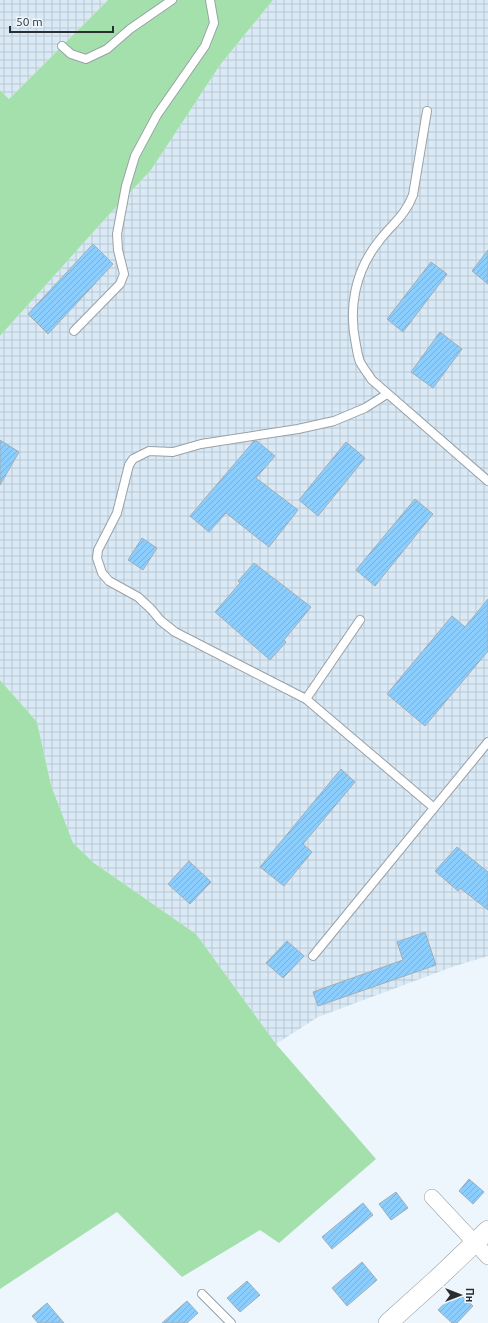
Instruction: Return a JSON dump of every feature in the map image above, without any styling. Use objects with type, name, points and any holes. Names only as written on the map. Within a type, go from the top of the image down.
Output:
[{"type":"street","points":[[432,1197],[488,1257]]},
{"type":"street","points":[[388,1323],[439,1278],[488,1230]]},
{"type":"lane","points":[[62,46],[71,54],[86,59],[107,49],[130,29],[172,0]]},
{"type":"lane","points":[[74,331],[120,284],[124,274],[118,250],[117,234],[126,186],[136,156],[157,115],[205,46],[214,23],[210,0]]},
{"type":"lane","points":[[427,111],[413,195],[402,216],[379,241],[365,262],[353,299],[352,314],[354,335],[360,361],[372,380],[488,481]]},
{"type":"lane","points":[[387,394],[365,408],[334,421],[298,429],[201,444],[173,452],[149,450],[139,454],[133,459],[130,465],[117,513],[98,550],[97,558],[102,573],[109,581],[138,597],[161,621],[175,632],[306,699],[433,807]]},
{"type":"lane","points":[[306,699],[360,620]]},
{"type":"lane","points":[[313,956],[433,807],[488,742]]},
{"type":"lane","points":[[202,1294],[231,1323]]},
{"type":"shaded area","points":[[0,0],[108,0],[9,99],[0,90]]},
{"type":"shaded area","points":[[273,0],[488,0],[488,956],[452,967],[318,1017],[276,1044],[196,934],[94,863],[73,843],[51,785],[37,722],[0,680],[0,336],[151,170],[220,65]]},
{"type":"green space","points":[[108,0],[273,0],[220,65],[151,170],[0,336],[0,90],[9,99]]},
{"type":"green space","points":[[0,680],[37,722],[51,785],[73,843],[94,863],[196,934],[276,1044],[376,1159],[279,1243],[260,1230],[182,1277],[117,1212],[0,1289]]},
{"type":"building","points":[[93,244],[113,264],[48,334],[28,314]]},
{"type":"building","points":[[488,250],[488,284],[472,271]]},
{"type":"building","points":[[431,262],[447,274],[403,332],[387,319]]},
{"type":"building","points":[[440,332],[462,349],[433,388],[411,372]]},
{"type":"building","points":[[0,440],[19,452],[0,485]]},
{"type":"building","points":[[254,441],[257,441],[275,456],[256,478],[298,510],[269,547],[226,513],[209,532],[190,516]]},
{"type":"building","points":[[346,442],[365,458],[318,516],[299,500]]},
{"type":"building","points":[[415,499],[433,514],[375,586],[356,570]]},
{"type":"building","points":[[142,538],[157,548],[143,570],[128,560]]},
{"type":"building","points":[[254,563],[311,607],[284,640],[286,642],[270,660],[215,612],[240,583],[238,581]]},
{"type":"building","points":[[488,599],[488,651],[425,726],[387,694],[452,616],[465,627]]},
{"type":"building","points":[[341,769],[355,782],[303,844],[312,852],[284,886],[260,867]]},
{"type":"building","points":[[457,847],[488,872],[488,910],[460,888],[458,891],[435,871]]},
{"type":"building","points":[[189,861],[211,882],[190,904],[168,884]]},
{"type":"building","points":[[425,932],[436,965],[318,1006],[313,992],[403,960],[397,942]]},
{"type":"building","points":[[287,941],[304,956],[283,978],[266,963]]},
{"type":"building","points":[[469,1179],[484,1192],[473,1204],[459,1191]]},
{"type":"building","points":[[396,1192],[408,1208],[391,1220],[379,1204]]},
{"type":"building","points":[[363,1203],[373,1215],[332,1249],[322,1237]]},
{"type":"building","points":[[362,1262],[377,1280],[347,1306],[332,1288]]},
{"type":"building","points":[[247,1281],[260,1295],[240,1312],[227,1298]]},
{"type":"building","points":[[456,1291],[473,1306],[457,1323],[452,1323],[438,1310]]},
{"type":"building","points":[[187,1301],[198,1313],[187,1323],[162,1323]]},
{"type":"building","points":[[47,1303],[64,1323],[38,1323],[32,1316]]}]
